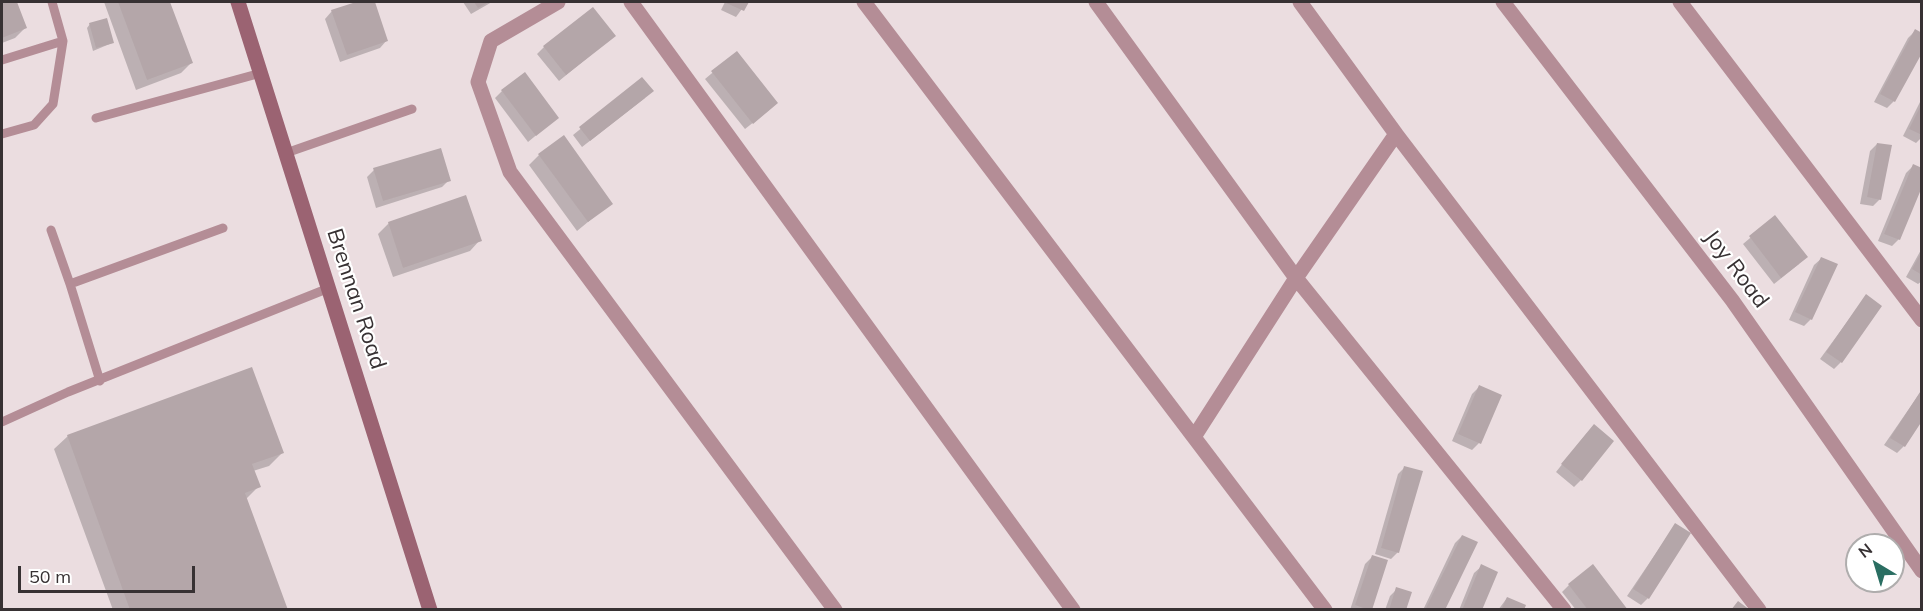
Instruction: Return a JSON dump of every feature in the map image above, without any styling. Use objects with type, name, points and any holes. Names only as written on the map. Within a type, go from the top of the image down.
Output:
[{"type":"street","name":"Brennan Road","points":[[238,2],[430,609]]},
{"type":"street","points":[[558,2],[491,41],[478,82],[510,172],[835,609]]},
{"type":"street","points":[[631,2],[1073,609]]},
{"type":"street","points":[[864,2],[1325,609]]},
{"type":"street","points":[[1096,2],[1296,278],[1563,609]]},
{"type":"street","points":[[1300,2],[1396,134],[1759,609]]},
{"type":"street","name":"Joy Road","points":[[1503,2],[1732,300],[1922,571]]},
{"type":"street","points":[[1680,2],[1922,320]]},
{"type":"street","points":[[1194,437],[1296,278],[1396,134]]},
{"type":"lane","points":[[2,134],[34,125],[53,104],[63,41],[52,2]]},
{"type":"lane","points":[[2,60],[63,41]]},
{"type":"lane","points":[[96,118],[261,73]]},
{"type":"lane","points":[[286,153],[412,109]]},
{"type":"lane","points":[[70,284],[223,228]]},
{"type":"lane","points":[[51,230],[100,381]]},
{"type":"lane","points":[[2,422],[68,392],[329,288]]},
{"type":"building","points":[[2,2],[17,2],[27,28],[2,38]]},
{"type":"building","points":[[118,2],[170,2],[193,63],[147,80]]},
{"type":"building","points":[[356,2],[375,2],[388,41],[347,55],[331,10]]},
{"type":"building","points":[[474,2],[489,2],[478,8]]},
{"type":"building","points":[[724,2],[749,2],[744,11]]},
{"type":"building","points":[[593,7],[616,36],[566,75],[543,46]]},
{"type":"building","points":[[107,18],[114,43],[96,48],[89,23]]},
{"type":"building","points":[[1915,29],[1922,33],[1922,53],[1895,102],[1880,94]]},
{"type":"building","points":[[737,51],[778,103],[753,124],[711,71]]},
{"type":"building","points":[[525,72],[559,118],[536,136],[501,90]]},
{"type":"building","points":[[642,77],[654,91],[590,141],[579,127]]},
{"type":"building","points":[[1922,103],[1922,135],[1909,129]]},
{"type":"building","points":[[564,135],[613,204],[588,222],[538,154]]},
{"type":"building","points":[[1877,143],[1892,145],[1881,200],[1867,197]]},
{"type":"building","points":[[441,148],[451,181],[383,201],[373,168]]},
{"type":"building","points":[[1913,164],[1922,168],[1922,187],[1900,240],[1884,234]]},
{"type":"building","points":[[466,195],[482,241],[403,268],[388,222]]},
{"type":"building","points":[[1775,215],[1808,257],[1781,278],[1749,236]]},
{"type":"building","points":[[1922,251],[1922,275],[1912,269]]},
{"type":"building","points":[[1821,257],[1838,264],[1812,320],[1795,312]]},
{"type":"building","points":[[1866,294],[1882,306],[1842,363],[1826,352]]},
{"type":"building","points":[[252,367],[284,453],[252,464],[261,487],[245,493],[288,610],[130,610],[67,435]]},
{"type":"building","points":[[1479,385],[1502,395],[1481,444],[1458,434]]},
{"type":"building","points":[[1922,389],[1922,421],[1905,447],[1890,438]]},
{"type":"building","points":[[1594,424],[1614,441],[1582,481],[1561,464]]},
{"type":"building","points":[[1404,466],[1423,471],[1399,553],[1381,548]]},
{"type":"building","points":[[1675,523],[1691,533],[1649,599],[1633,589]]},
{"type":"building","points":[[1462,535],[1478,542],[1445,610],[1425,610]]},
{"type":"building","points":[[1372,555],[1388,560],[1372,610],[1369,610],[1355,605]]},
{"type":"building","points":[[1481,564],[1498,572],[1482,610],[1462,610]]},
{"type":"building","points":[[1593,564],[1628,610],[1588,610],[1568,584]]},
{"type":"building","points":[[1396,587],[1412,592],[1406,610],[1389,610]]},
{"type":"building","points":[[1507,597],[1526,605],[1524,610],[1501,610]]},
{"type":"building","points":[[1738,601],[1750,610],[1731,610]]}]
